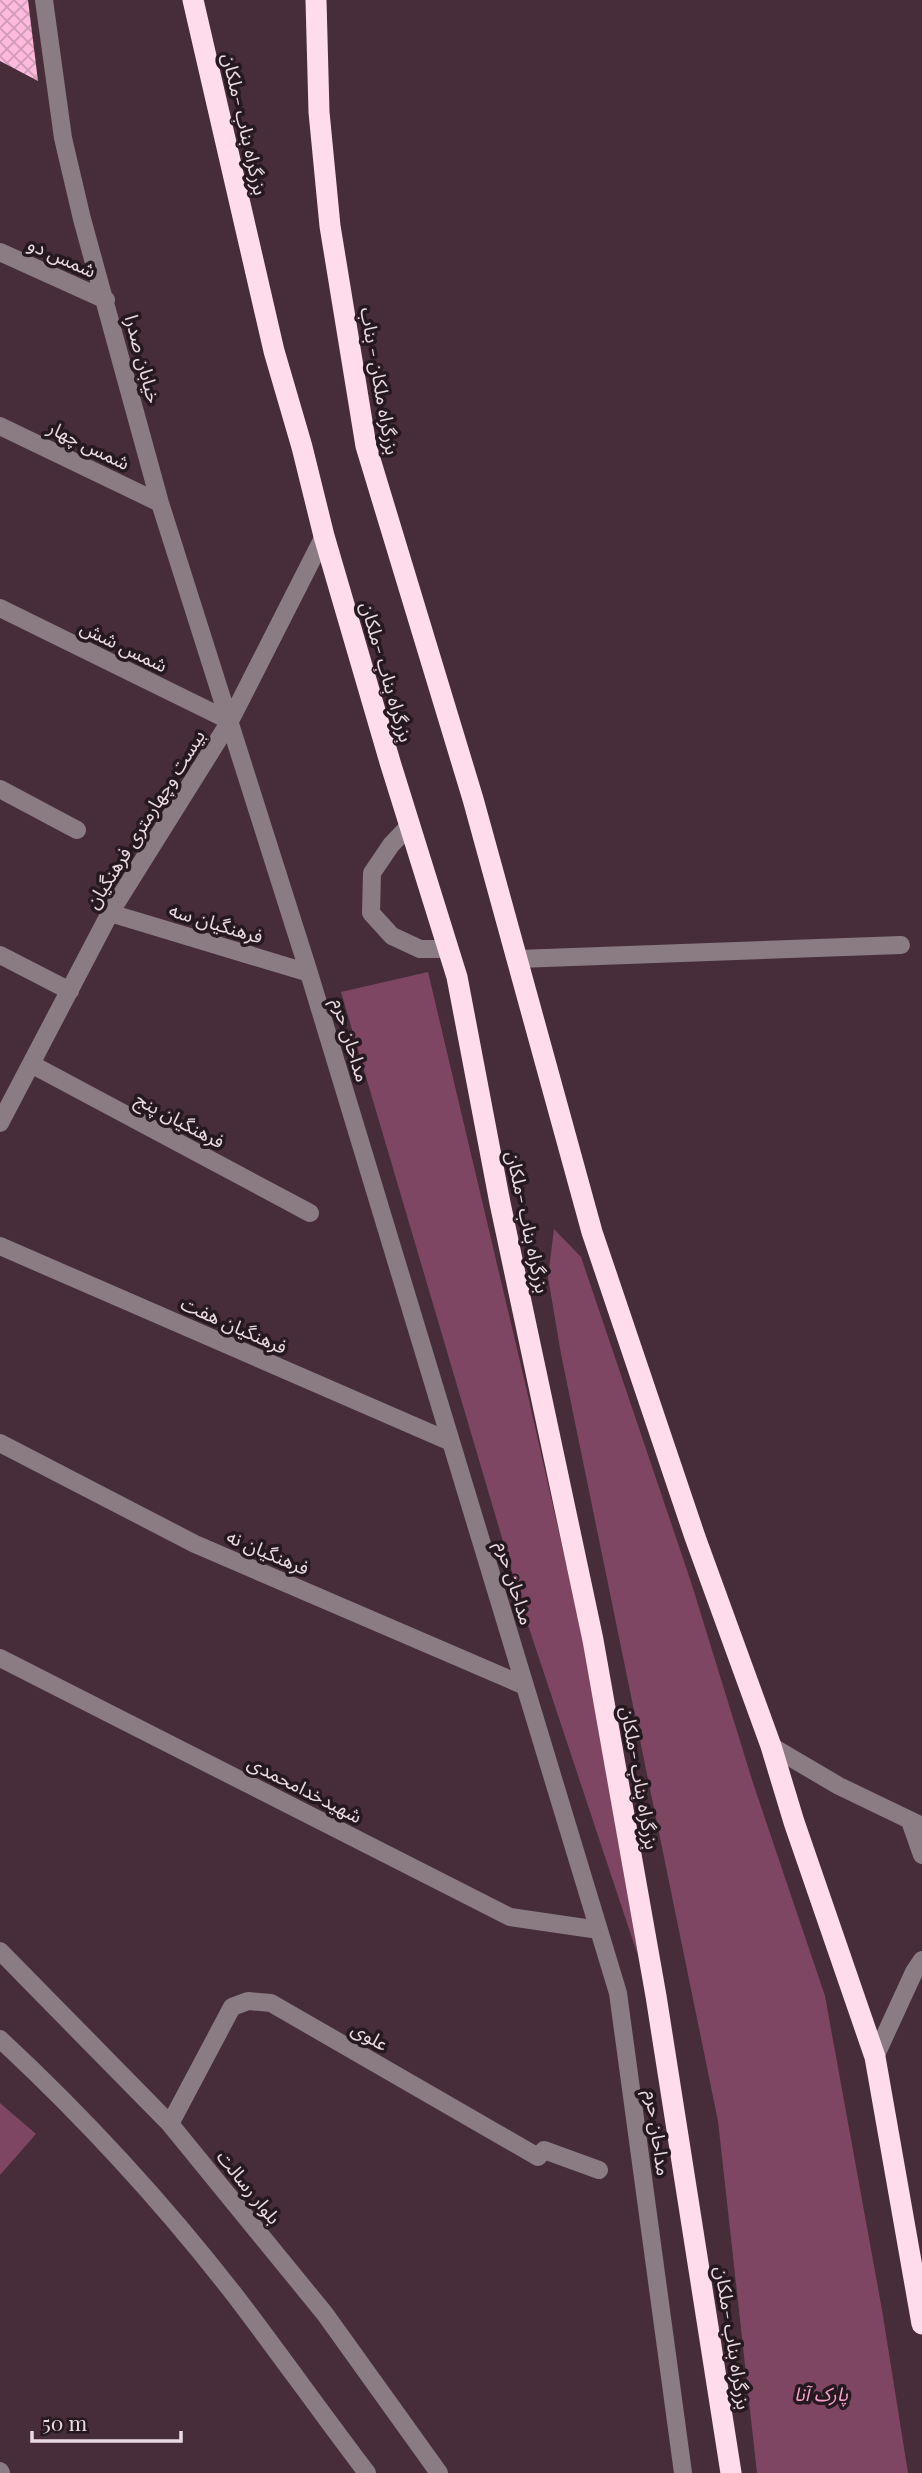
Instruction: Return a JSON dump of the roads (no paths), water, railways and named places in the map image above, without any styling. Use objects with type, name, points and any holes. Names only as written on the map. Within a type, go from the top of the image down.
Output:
[{"type":"highway","name":"بزرگراه بناب -ملکان","points":[[192,0],[274,351],[324,536],[457,977],[500,1203],[593,1640],[656,1996],[732,2473]]},
{"type":"highway","name":"بزرگراه ملکان - بناب","points":[[316,0],[319,113],[330,226],[366,446],[473,799],[518,960]]},
{"type":"highway","points":[[518,960],[592,1232],[695,1537],[771,1746],[794,1822],[875,2057],[922,2324]]},
{"type":"street","name":"خیابان صدرا","points":[[44,0],[63,138],[82,219],[160,503],[230,722]]},
{"type":"street","name":"شمس دو","points":[[0,252],[106,300]]},
{"type":"street","name":"شمس چهار","points":[[0,426],[160,503]]},
{"type":"street","name":"بیست وچهارمتری فرهنگیان","points":[[1,1119],[110,913],[230,722],[324,536]]},
{"type":"street","name":"شمس شش","points":[[0,608],[230,722]]},
{"type":"street","name":"مداحان حرم","points":[[230,722],[309,973],[618,1993],[683,2473]]},
{"type":"street","points":[[0,789],[77,830]]},
{"type":"street","points":[[410,825],[391,845],[372,873],[371,913],[392,936],[420,949],[448,948]]},
{"type":"street","name":"فرهنگیان سه","points":[[110,913],[309,973]]},
{"type":"street","points":[[518,960],[901,945]]},
{"type":"street","points":[[0,955],[70,991]]},
{"type":"street","name":"فرهنگیان پنج","points":[[31,1064],[310,1213]]},
{"type":"street","name":"فرهنگیان هفت","points":[[0,1246],[451,1443]]},
{"type":"street","name":"فرهنگیان نه","points":[[0,1443],[195,1544],[525,1686]]},
{"type":"street","name":"شهیدخدامحمدی","points":[[0,1658],[510,1917],[599,1930]]},
{"type":"street","points":[[771,1746],[839,1786],[918,1821],[922,1855]]},
{"type":"street","name":"بلوار رسالت","points":[[0,1951],[170,2123],[326,2314],[439,2473]]},
{"type":"street","points":[[875,2057],[922,1960]]},
{"type":"street","name":"علوی","points":[[170,2123],[232,2007],[248,2001],[271,2003],[538,2157],[544,2150],[599,2171]]},
{"type":"street","points":[[0,2039],[60,2094],[159,2205],[235,2296],[367,2473]]},
{"type":"park label","name":"پارک آنا","points":[[821,2394]]}]
